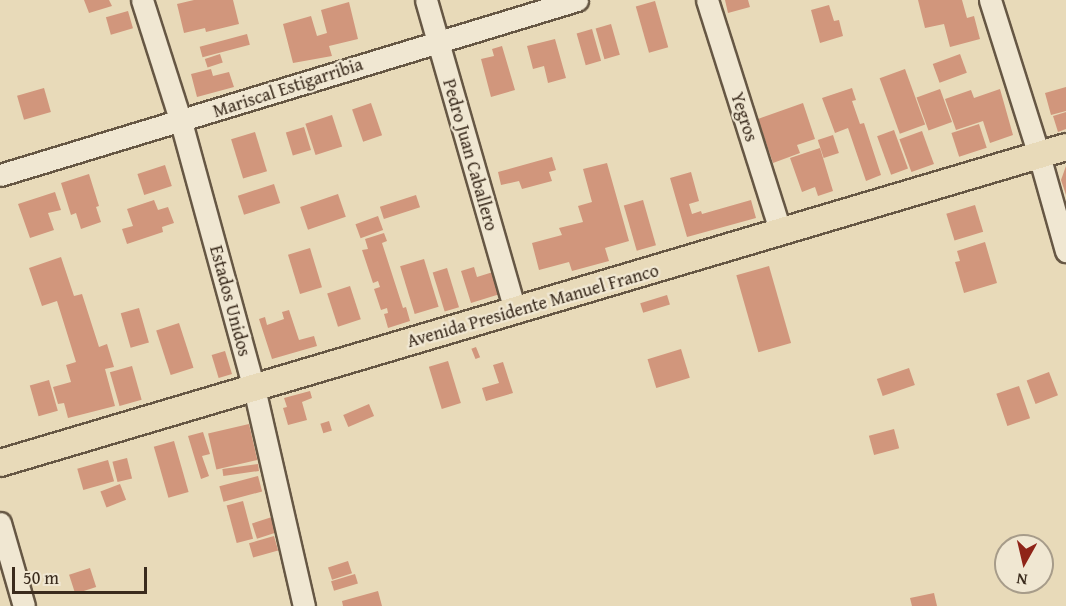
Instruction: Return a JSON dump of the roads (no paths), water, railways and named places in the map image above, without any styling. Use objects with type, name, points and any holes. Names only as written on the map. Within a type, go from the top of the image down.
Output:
[{"type":"main road","name":"Avenida Presidente Manuel Franco","points":[[0,463],[1066,147]]},
{"type":"street","name":"Estados Unidos","points":[[142,0],[181,122],[254,388],[304,606]]},
{"type":"street","name":"Pedro Juan Caballero","points":[[426,0],[515,311]]},
{"type":"street","name":"Mariscal Estigarribia","points":[[0,175],[181,122],[437,40],[577,0]]},
{"type":"street","name":"Yegros","points":[[707,0],[781,233]]},
{"type":"street","points":[[990,0],[1039,155],[1066,251]]},
{"type":"street","points":[[0,523],[24,606]]}]
